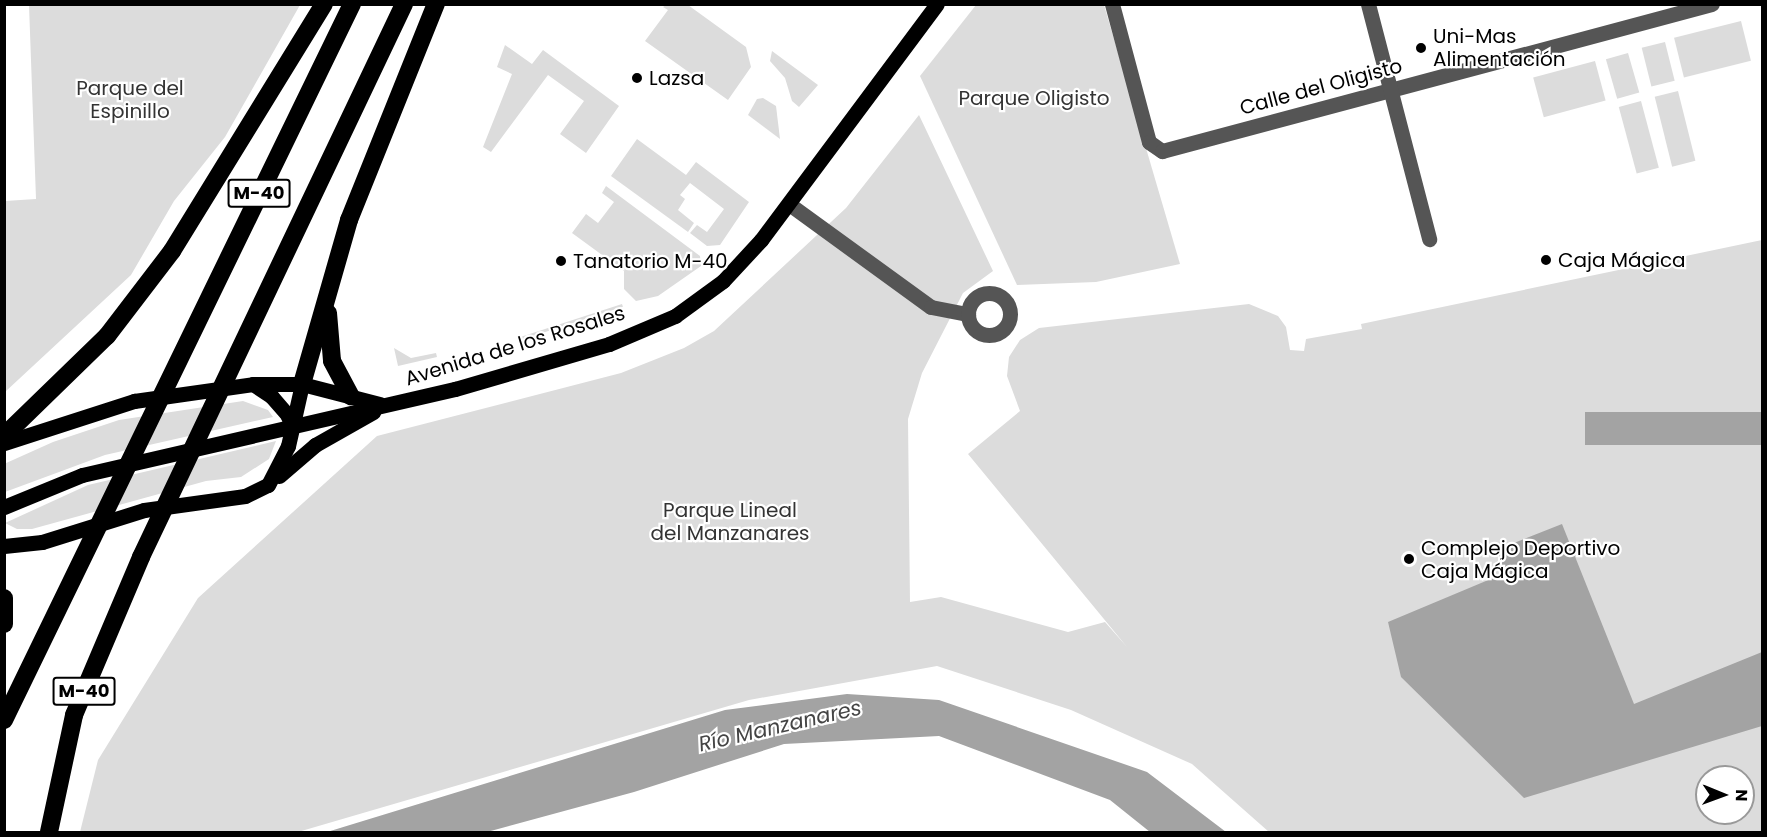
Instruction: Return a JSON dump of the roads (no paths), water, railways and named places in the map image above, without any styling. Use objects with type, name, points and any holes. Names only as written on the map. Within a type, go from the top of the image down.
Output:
[{"type":"highway","points":[[4,436],[107,336],[172,251],[324,4]]},
{"type":"highway","name":"M-40","points":[[4,720],[352,4]]},
{"type":"highway","name":"M-40","points":[[49,832],[74,715],[141,557],[404,4]]},
{"type":"highway","points":[[302,384],[349,220],[436,4]]},
{"type":"highway","points":[[329,287],[327,326],[332,361],[351,396]]},
{"type":"highway","points":[[4,598],[4,624]]},
{"type":"main road","name":"Avenida de los Rosales","points":[[4,507],[82,475],[291,424],[386,405],[598,347],[675,316],[723,281],[789,204],[937,4]]},
{"type":"main road","points":[[4,443],[134,401],[254,384],[302,384],[386,405]]},
{"type":"main road","points":[[254,384],[272,397],[291,424]]},
{"type":"main road","points":[[268,485],[282,462],[302,384]]},
{"type":"main road","points":[[4,546],[42,542],[144,510],[245,496],[268,485],[315,445],[386,405]]},
{"type":"street","name":"Calle del Oligisto","points":[[1112,4],[1149,141],[1162,151],[1712,4]]},
{"type":"street","points":[[1368,4],[1430,239]]},
{"type":"street","points":[[789,204],[931,307],[968,314]]},
{"type":"water","points":[[1585,412],[1762,412],[1762,445],[1585,445]]},
{"type":"water","points":[[1562,524],[1634,704],[1762,652],[1762,726],[1524,798],[1401,677],[1388,622],[1505,573],[1496,550]]},
{"type":"water","name":"Río Manzanares","points":[[847,694],[939,700],[1147,772],[1226,832],[1150,832],[1110,800],[939,736],[784,744],[634,792],[487,832],[327,832],[725,710]]},
{"type":"place","name":"Uni-Mas Alimentación","points":[[1421,48]]},
{"type":"place","name":"Lazsa","points":[[637,78]]},
{"type":"place","name":"Caja Mágica","points":[[1546,260]]},
{"type":"place","name":"Tanatorio M-40","points":[[561,261]]},
{"type":"place","name":"Complejo Deportivo Caja Mágica","points":[[1409,559]]},
{"type":"park label","name":"Parque Oligisto","points":[[1034,98]]},
{"type":"park label","name":"Parque del Espinillo","points":[[130,100]]},
{"type":"park label","name":"Parque Lineal del Manzanares","points":[[730,522]]}]
